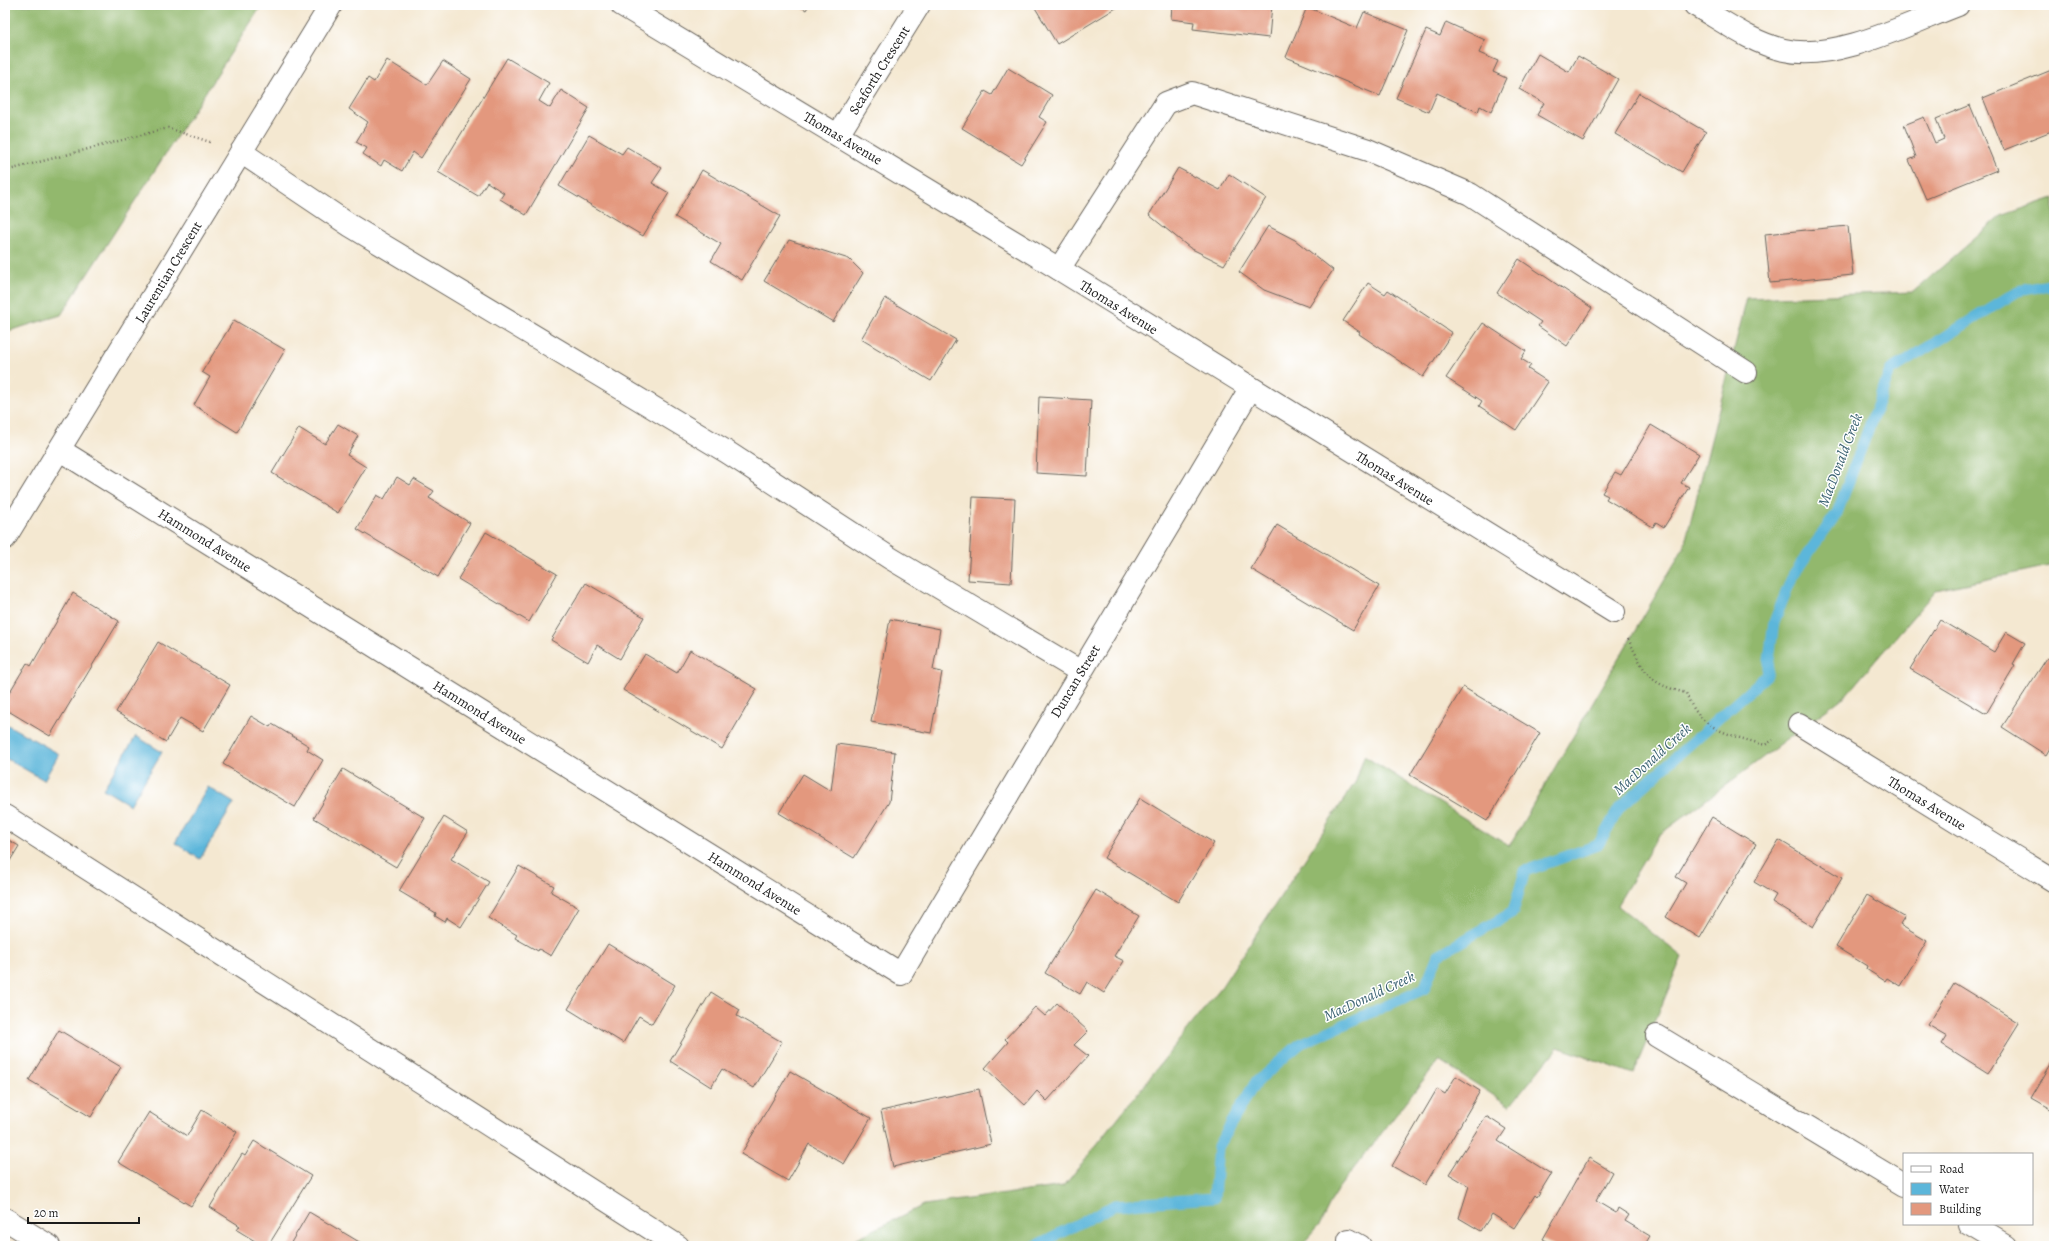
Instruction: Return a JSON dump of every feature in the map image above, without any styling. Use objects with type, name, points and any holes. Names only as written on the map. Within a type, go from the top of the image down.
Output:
[{"type":"street","name":"Laurentian Crescent","points":[[5,538],[331,5]]},
{"type":"street","name":"Thomas Avenue","points":[[622,5],[1058,269],[1614,612]]},
{"type":"street","name":"Seaforth Crescent","points":[[838,135],[919,5]]},
{"type":"street","points":[[1695,5],[1744,34],[1768,45],[1804,54],[1830,52],[1864,41],[1958,5]]},
{"type":"street","points":[[1058,269],[1166,103],[1192,93],[1368,150],[1470,194],[1746,372]]},
{"type":"street","points":[[241,152],[351,226],[727,452],[890,558],[1081,672]]},
{"type":"street","name":"Duncan Street","points":[[901,974],[1250,388]]},
{"type":"street","name":"Hammond Avenue","points":[[60,450],[901,974]]},
{"type":"street","name":"Thomas Avenue","points":[[1799,724],[2054,882]]},
{"type":"street","points":[[5,816],[678,1246]]},
{"type":"street","points":[[1657,1036],[1903,1184]]},
{"type":"street","points":[[5,1219],[49,1246]]},
{"type":"street","points":[[1971,1225],[2006,1246]]},
{"type":"path","points":[[5,171],[168,128],[241,152]]},
{"type":"path","points":[[1614,612],[1647,675],[1666,688],[1686,693],[1700,718],[1718,731],[1765,745],[1799,724]]},
{"type":"green space","points":[[5,5],[262,5],[61,315],[5,332]]},
{"type":"green space","points":[[2054,198],[2054,565],[1936,590],[1845,696],[1659,835],[1617,905],[1682,957],[1633,1074],[1558,1047],[1510,1106],[1439,1060],[1337,1190],[1320,1224],[1301,1246],[841,1246],[924,1205],[1064,1186],[1222,986],[1356,781],[1364,756],[1509,846],[1684,547],[1747,298],[1913,292],[2001,216]]},
{"type":"water","points":[[6,724],[59,754],[44,780],[5,758]]},
{"type":"water","points":[[136,736],[162,752],[130,805],[103,789]]},
{"type":"water","points":[[208,787],[234,803],[200,859],[175,843]]},
{"type":"building","points":[[798,5],[809,5],[806,10]]},
{"type":"building","points":[[1121,5],[1057,44],[1034,6]]},
{"type":"building","points":[[1172,5],[1272,5],[1269,38],[1193,29],[1194,22],[1171,19]]},
{"type":"building","points":[[1307,7],[1357,28],[1364,12],[1408,30],[1380,96],[1286,57]]},
{"type":"building","points":[[1446,22],[1485,40],[1479,53],[1498,61],[1493,72],[1506,78],[1491,112],[1480,106],[1478,112],[1437,93],[1429,112],[1396,98],[1426,30],[1440,36]]},
{"type":"building","points":[[1538,54],[1569,72],[1578,56],[1618,79],[1583,141],[1537,115],[1544,103],[1519,89]]},
{"type":"building","points":[[507,58],[549,83],[539,101],[550,108],[561,90],[589,108],[526,215],[500,199],[504,193],[487,182],[478,196],[438,172]]},
{"type":"building","points":[[387,60],[427,85],[443,61],[471,79],[421,158],[413,152],[402,171],[384,160],[381,166],[363,154],[367,148],[356,142],[368,122],[349,109],[368,78],[374,82]]},
{"type":"building","points":[[1008,68],[1052,95],[1039,117],[1047,122],[1021,164],[962,128],[985,91],[992,95]]},
{"type":"building","points":[[2054,69],[2054,130],[2004,150],[1983,98]]},
{"type":"building","points":[[1639,93],[1706,132],[1682,172],[1615,134]]},
{"type":"building","points":[[1970,105],[1997,170],[1926,199],[1909,160],[1916,157],[1904,125],[1924,117],[1935,143],[1944,139],[1936,119]]},
{"type":"building","points":[[589,135],[622,154],[627,147],[662,168],[652,183],[669,193],[643,236],[559,186]]},
{"type":"building","points":[[1178,168],[1220,190],[1229,174],[1266,198],[1224,265],[1190,248],[1149,215]]},
{"type":"building","points":[[702,170],[780,216],[742,280],[711,261],[721,244],[675,217]]},
{"type":"building","points":[[1268,226],[1295,240],[1333,270],[1309,307],[1264,290],[1239,272]]},
{"type":"building","points":[[1848,226],[1853,275],[1770,283],[1765,234]]},
{"type":"building","points":[[789,240],[849,259],[863,273],[833,322],[764,281]]},
{"type":"building","points":[[1519,259],[1592,308],[1567,346],[1538,326],[1541,322],[1497,293]]},
{"type":"building","points":[[1368,283],[1385,294],[1388,290],[1452,333],[1423,377],[1359,334],[1360,332],[1343,321]]},
{"type":"building","points":[[885,298],[956,340],[931,381],[861,339]]},
{"type":"building","points":[[234,320],[285,350],[237,432],[194,405],[210,377],[202,372]]},
{"type":"building","points":[[1483,323],[1526,351],[1521,359],[1531,365],[1528,369],[1548,382],[1516,430],[1479,406],[1482,401],[1446,378]]},
{"type":"building","points":[[1039,397],[1091,400],[1087,476],[1036,473]]},
{"type":"building","points":[[338,424],[358,436],[347,455],[366,467],[338,513],[272,473],[299,428],[325,444]]},
{"type":"building","points":[[1651,425],[1699,454],[1681,483],[1689,487],[1664,527],[1656,522],[1653,527],[1606,499],[1608,496],[1602,493],[1615,472],[1621,475]]},
{"type":"building","points":[[397,477],[410,485],[414,479],[434,491],[429,498],[470,523],[438,577],[357,529],[377,495],[384,499]]},
{"type":"building","points":[[973,497],[1015,499],[1011,583],[968,580]]},
{"type":"building","points":[[1277,525],[1379,586],[1353,630],[1251,569]]},
{"type":"building","points":[[486,532],[557,574],[529,622],[458,579]]},
{"type":"building","points":[[586,583],[644,617],[620,659],[597,645],[588,662],[551,640]]},
{"type":"building","points":[[73,593],[119,621],[50,736],[5,709],[5,700],[27,663],[31,666]]},
{"type":"building","points":[[890,619],[940,629],[933,670],[942,672],[931,733],[871,722]]},
{"type":"building","points":[[1940,620],[1994,652],[2006,632],[2025,643],[2013,664],[2015,665],[1986,714],[1910,669]]},
{"type":"building","points":[[158,642],[230,685],[203,731],[180,718],[166,742],[116,712]]},
{"type":"building","points":[[690,650],[757,689],[722,749],[623,690],[645,654],[677,673]]},
{"type":"building","points":[[2047,658],[2054,662],[2054,750],[2050,748],[2046,755],[2002,727]]},
{"type":"building","points":[[1463,687],[1540,733],[1487,821],[1410,775]]},
{"type":"building","points":[[251,716],[270,727],[272,724],[309,746],[307,750],[323,760],[295,807],[223,764]]},
{"type":"building","points":[[837,744],[895,752],[889,802],[854,858],[779,813],[803,774],[831,791]]},
{"type":"building","points":[[343,769],[425,818],[396,867],[314,818]]},
{"type":"building","points":[[1140,798],[1214,843],[1178,902],[1104,858]]},
{"type":"building","points":[[444,817],[468,832],[451,859],[489,882],[461,927],[447,918],[445,922],[435,916],[436,913],[399,891]]},
{"type":"building","points":[[1712,817],[1756,844],[1700,938],[1666,917],[1686,883],[1676,877]]},
{"type":"building","points":[[5,838],[19,846],[5,869]]},
{"type":"building","points":[[1779,840],[1842,878],[1813,927],[1772,902],[1776,895],[1754,882]]},
{"type":"building","points":[[519,866],[554,886],[551,892],[579,908],[551,956],[539,949],[538,951],[515,938],[517,935],[488,918]]},
{"type":"building","points":[[1096,890],[1139,916],[1114,956],[1124,961],[1104,993],[1087,982],[1080,994],[1045,973]]},
{"type":"building","points":[[1867,895],[1905,917],[1900,925],[1927,941],[1900,986],[1887,978],[1885,981],[1866,969],[1867,966],[1836,947]]},
{"type":"building","points":[[608,944],[675,985],[652,1024],[639,1016],[623,1043],[568,1009]]},
{"type":"building","points":[[1954,983],[2019,1023],[1988,1073],[1942,1044],[1947,1036],[1928,1025]]},
{"type":"building","points":[[711,992],[740,1010],[737,1016],[782,1042],[754,1088],[722,1069],[711,1087],[670,1061]]},
{"type":"building","points":[[1057,1003],[1088,1031],[1074,1045],[1088,1056],[1047,1101],[1037,1091],[1025,1105],[985,1068],[1008,1042],[1005,1039],[1035,1007],[1045,1016]]},
{"type":"building","points":[[59,1030],[121,1067],[91,1117],[29,1080]]},
{"type":"building","points":[[2054,1059],[2054,1111],[2031,1098]]},
{"type":"building","points":[[790,1071],[871,1118],[844,1164],[809,1144],[788,1181],[741,1154]]},
{"type":"building","points":[[1456,1076],[1480,1091],[1425,1185],[1392,1166],[1437,1089],[1445,1094]]},
{"type":"building","points":[[979,1089],[991,1144],[893,1167],[881,1111]]},
{"type":"building","points":[[202,1110],[237,1132],[191,1206],[118,1162],[149,1112],[187,1136]]},
{"type":"building","points":[[1486,1116],[1506,1129],[1498,1141],[1551,1174],[1537,1197],[1535,1195],[1514,1228],[1492,1214],[1481,1231],[1459,1218],[1469,1186],[1449,1174]]},
{"type":"building","points":[[254,1141],[311,1176],[268,1246],[263,1246],[237,1230],[240,1226],[210,1207],[242,1154],[245,1156]]},
{"type":"building","points":[[1589,1158],[1612,1172],[1596,1201],[1616,1213],[1618,1208],[1629,1215],[1625,1221],[1650,1236],[1644,1246],[1556,1246],[1543,1239]]},
{"type":"building","points":[[309,1212],[366,1246],[289,1246]]},
{"type":"waterway","name":"MacDonald Creek","points":[[1035,1246],[1115,1205],[1214,1198],[1218,1146],[1255,1083],[1300,1044],[1424,989],[1438,955],[1513,912],[1525,871],[1598,845],[1620,807],[1767,675],[1774,622],[1793,575],[1837,513],[1890,371],[2018,291],[2054,284]]}]
